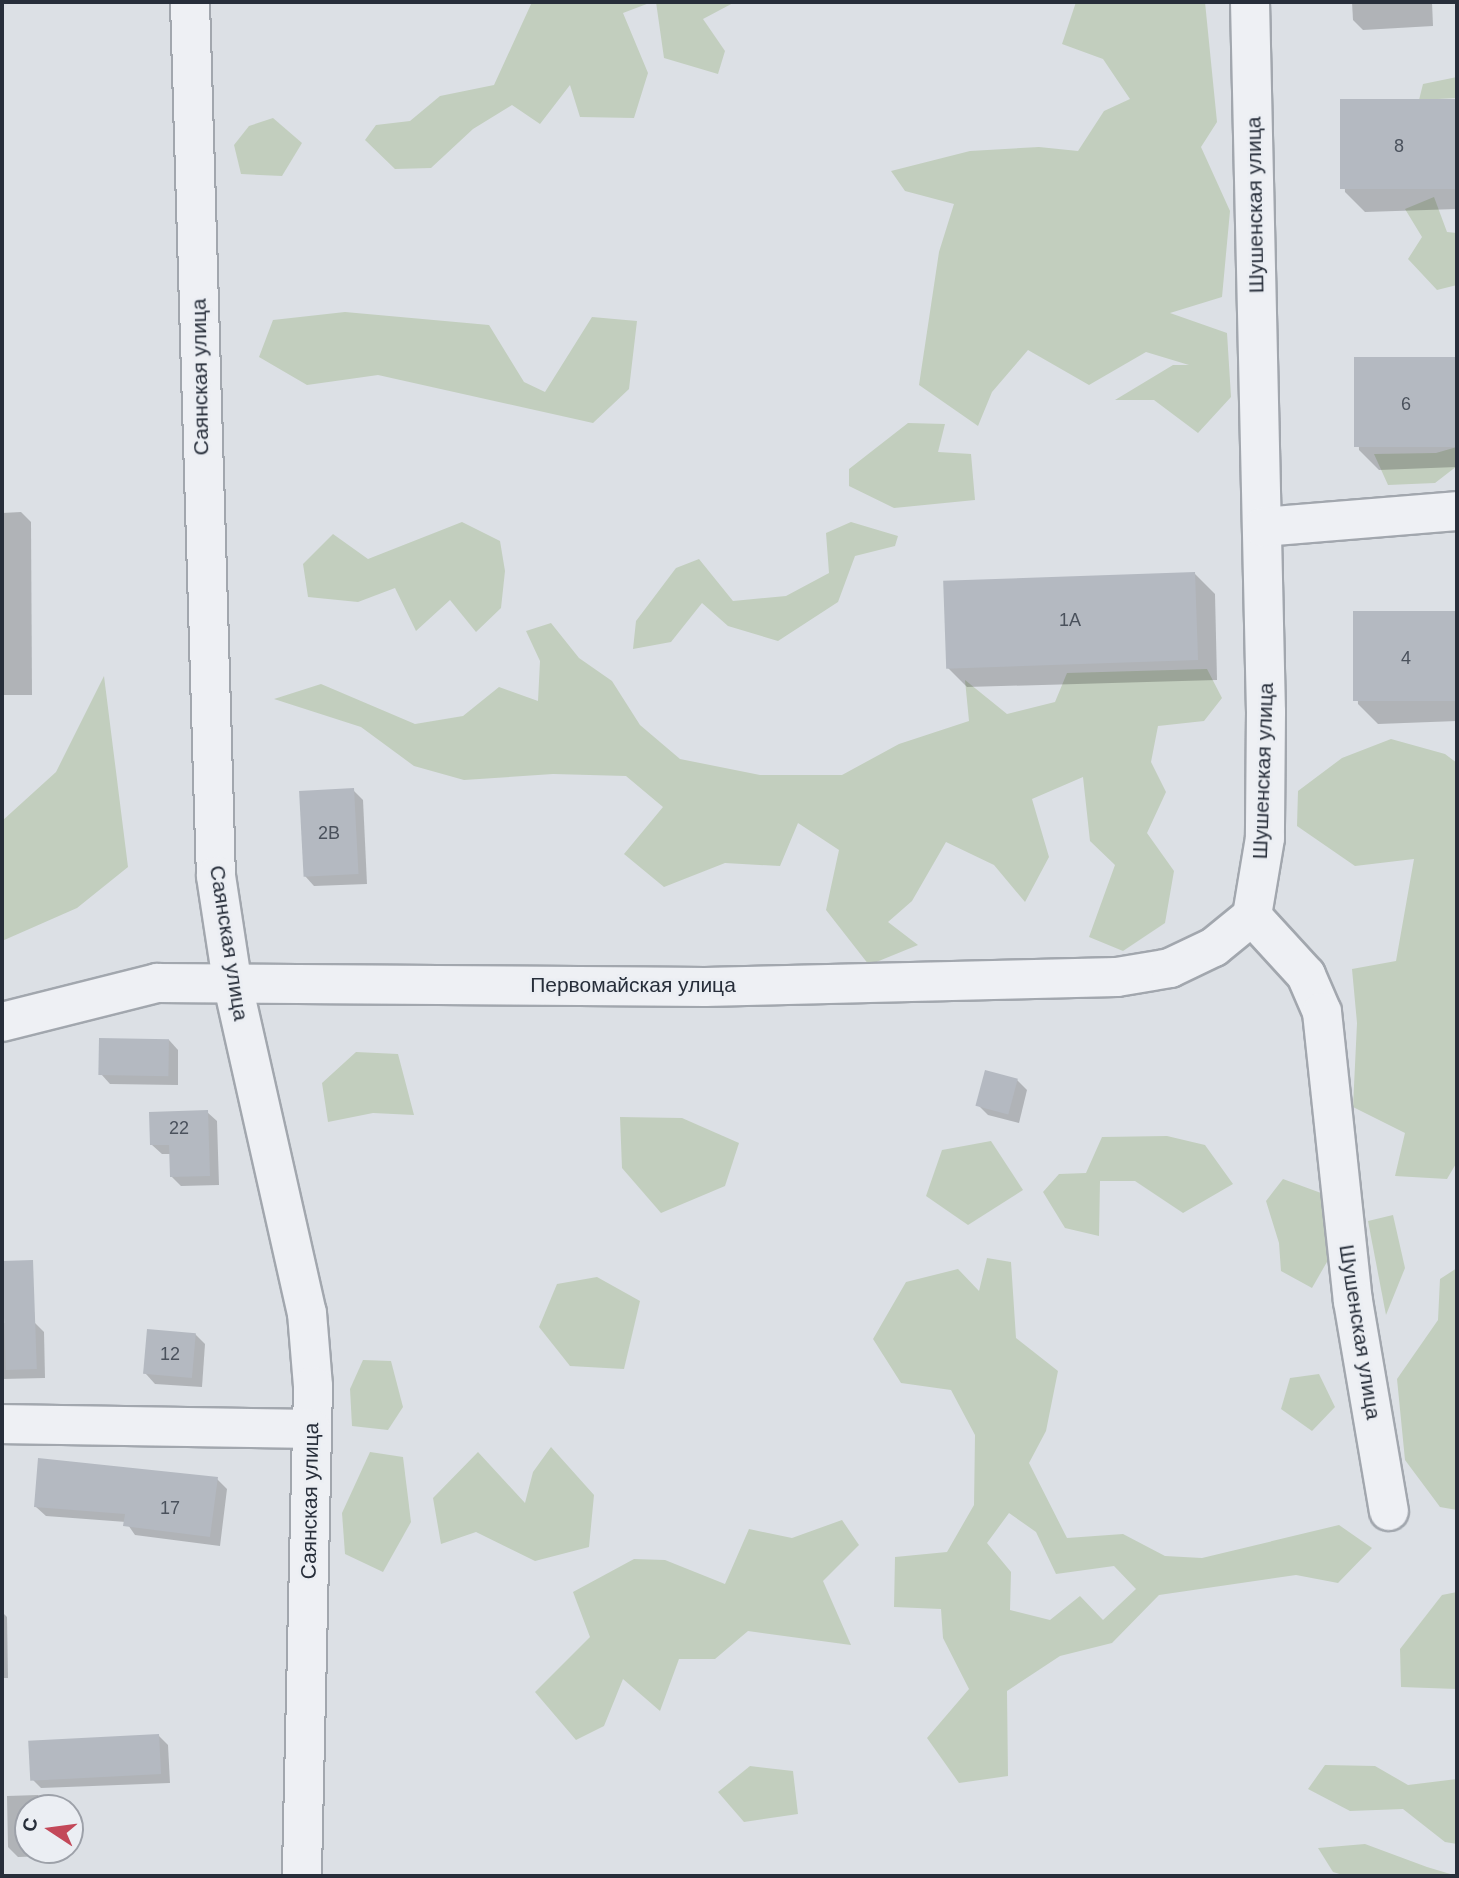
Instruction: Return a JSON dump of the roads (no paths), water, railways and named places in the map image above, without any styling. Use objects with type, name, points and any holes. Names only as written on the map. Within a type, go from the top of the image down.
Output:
[{"type":"street","name":"Саянская улица","points":[[190,2],[216,876],[232,981],[307,1313],[311,1429],[302,1876]]},
{"type":"street","name":"Шушенская улица","points":[[1250,2],[1263,527],[1265,838],[1252,916],[1306,975],[1322,1012],[1353,1301],[1389,1511]]},
{"type":"street","points":[[1263,527],[1457,511]]},
{"type":"street","name":"Первомайская улица","points":[[2,1022],[157,983],[232,981],[705,987],[1117,977],[1170,968],[1214,947],[1252,916]]},
{"type":"street","points":[[2,1424],[311,1429]]}]
